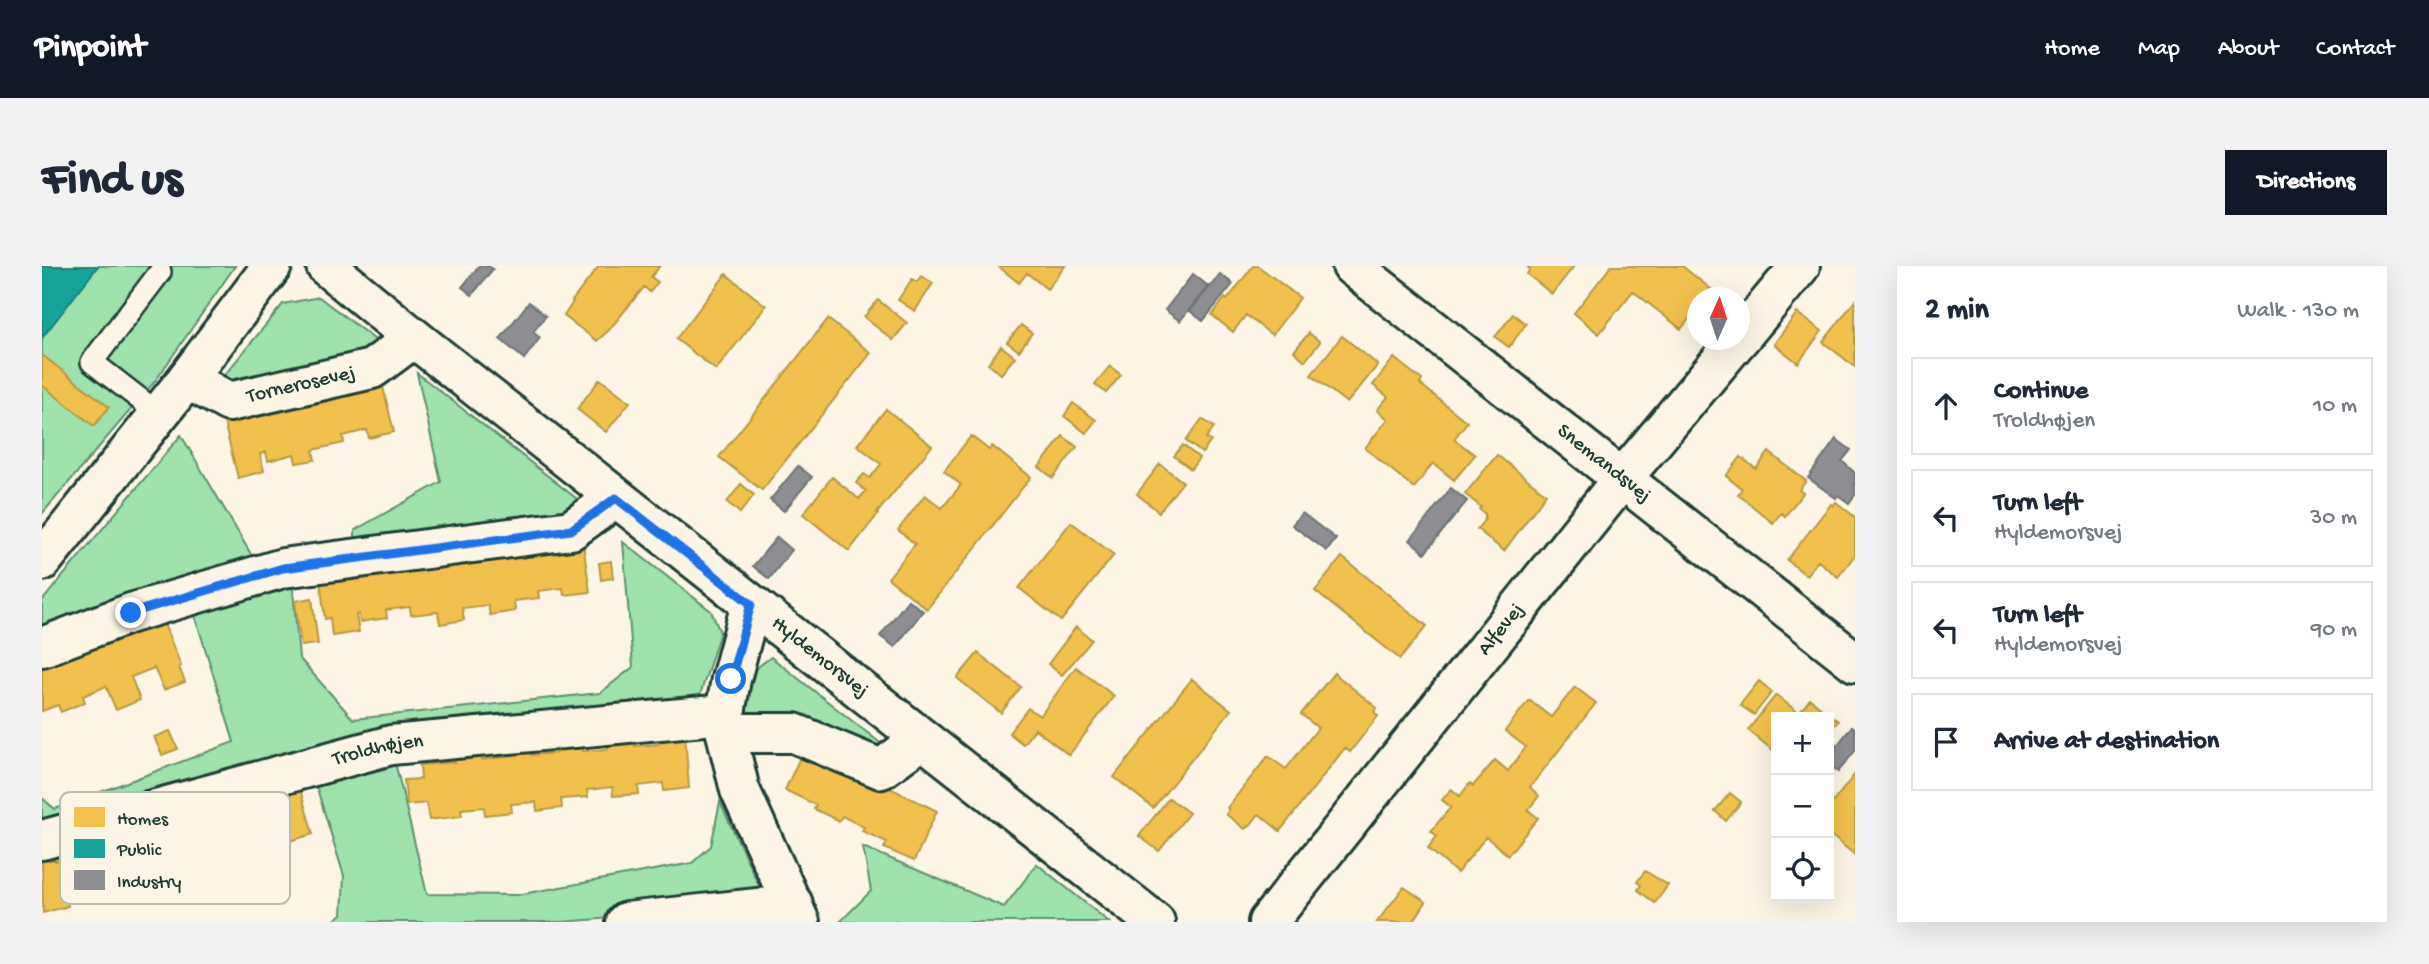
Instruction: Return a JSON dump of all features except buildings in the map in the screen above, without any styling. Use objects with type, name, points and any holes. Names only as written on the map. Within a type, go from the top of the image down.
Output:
[{"type":"street","points":[[42,561],[187,379],[272,266]]},
{"type":"street","name":"Hyldemorsvej","points":[[326,266],[1155,922]]},
{"type":"street","name":"Snemandsvej","points":[[1352,266],[1855,662]]},
{"type":"street","name":"Alfevej","points":[[1750,326],[1800,266]]},
{"type":"street","name":"Tornerosevej","points":[[187,379],[229,402],[372,369],[414,338]]},
{"type":"street","name":"Alfevej","points":[[1268,922],[1622,479],[1730,350]]},
{"type":"street","points":[[42,647],[131,613],[283,568],[571,530],[616,498]]},
{"type":"street","points":[[626,922],[797,913],[740,790],[725,723],[751,604]]},
{"type":"street","points":[[725,723],[794,733],[881,769],[922,739]]},
{"type":"street","name":"Troldhøjen","points":[[216,792],[391,744],[725,723]]},
{"type":"street","name":"Troldhøjen","points":[[42,840],[60,835]]},
{"type":"lane","points":[[159,414],[92,362],[160,272]]},
{"type":"green space","points":[[42,266],[235,266],[156,380],[42,514]]},
{"type":"green space","points":[[319,297],[391,352],[230,387],[218,383],[283,304]]},
{"type":"green space","points":[[417,373],[577,499],[565,513],[355,541],[355,530],[441,482]]},
{"type":"green space","points":[[181,435],[252,556],[42,633],[42,601]]},
{"type":"green space","points":[[623,542],[711,611],[720,632],[696,708],[234,792],[100,792],[234,742],[191,603],[292,578],[299,658],[353,719],[600,693],[633,667]]},
{"type":"green space","points":[[771,657],[893,753],[746,716],[751,672]]},
{"type":"green space","points":[[394,758],[427,894],[517,895],[692,863],[711,846],[720,802],[768,905],[563,922],[332,922],[342,914],[344,876],[314,779]]},
{"type":"green space","points":[[42,798],[55,809],[60,807],[60,824],[42,827]]},
{"type":"green space","points":[[863,847],[1004,907],[1037,864],[1109,922],[840,922],[871,891]]},
{"type":"route","points":[[131,613],[283,568],[571,530],[616,498],[751,604],[731,679]]}]
